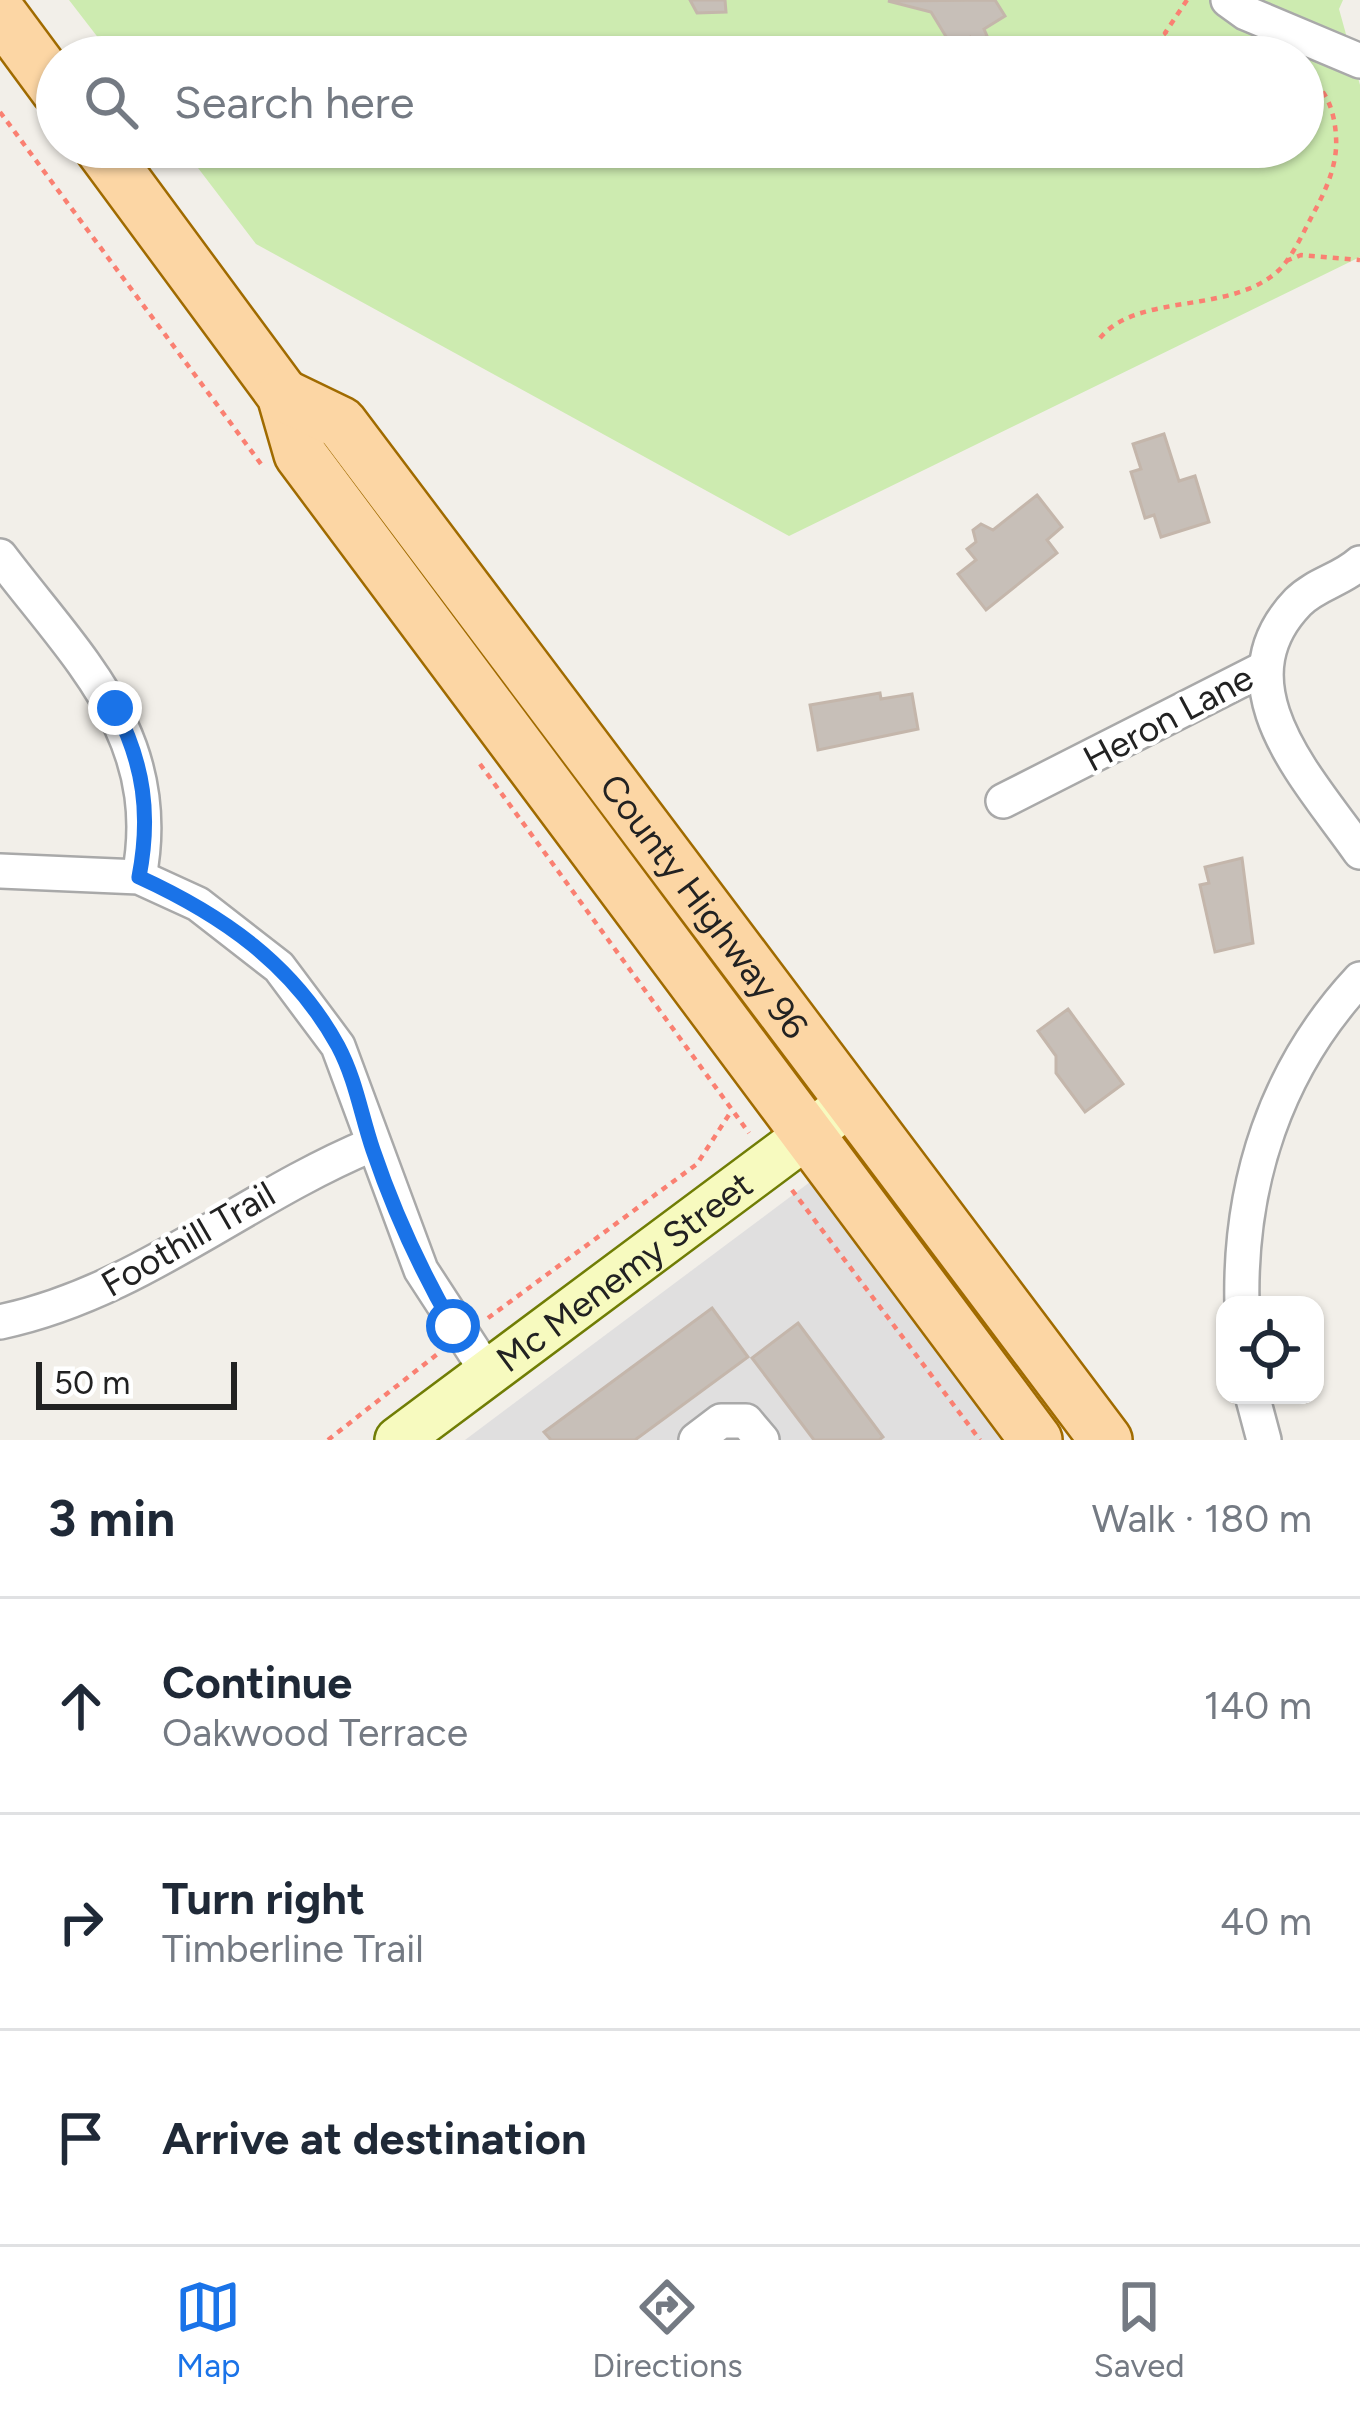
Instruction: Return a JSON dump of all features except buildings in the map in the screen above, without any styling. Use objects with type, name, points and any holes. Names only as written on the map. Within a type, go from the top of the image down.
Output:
[{"type":"main road","points":[[0,13],[36,62]]},
{"type":"main road","name":"County Highway 96","points":[[116,168],[284,395],[300,454],[1036,1440]]},
{"type":"main road","name":"County Highway 96","points":[[284,395],[341,423],[1106,1440]]},
{"type":"street","points":[[1228,0],[1246,14],[1299,36]]},
{"type":"street","points":[[1324,46],[1360,61]]},
{"type":"street","points":[[0,556],[115,708],[131,739],[147,811],[139,877]]},
{"type":"street","name":"Heron Lane","points":[[1003,801],[1265,668],[1277,632],[1301,599],[1360,563]]},
{"type":"street","points":[[1265,668],[1265,693],[1282,741],[1360,852]]},
{"type":"street","points":[[0,871],[139,877],[198,904],[279,967],[338,1046],[421,1270],[488,1373]]},
{"type":"street","points":[[1242,1296],[1245,1225],[1264,1136],[1306,1045],[1360,979]]},
{"type":"street","name":"Mc Menemy Street","points":[[398,1440],[850,1103]]},
{"type":"street","name":"Foothill Trail","points":[[0,1322],[66,1305],[121,1283],[252,1202],[371,1145]]},
{"type":"street","points":[[1254,1404],[1264,1440]]},
{"type":"street","points":[[696,1440],[728,1419],[746,1421],[762,1440]]},
{"type":"path","points":[[1168,36],[1165,33],[1186,0]]},
{"type":"path","points":[[1286,261],[1322,200],[1337,146],[1335,118],[1324,95]]},
{"type":"path","points":[[1100,338],[1127,319],[1245,292],[1301,255],[1360,260]]},
{"type":"path","points":[[328,1440],[461,1336],[697,1164],[732,1110]]},
{"type":"shaded area","points":[[810,1182],[1002,1440],[465,1440]]},
{"type":"green space","points":[[69,0],[1343,0],[1339,9],[1360,85],[1360,257],[789,536],[256,244],[198,168],[1324,168],[1324,36],[97,36]]},
{"type":"route","points":[[115,708],[131,739],[147,811],[139,877],[198,904],[239,931],[311,1005],[338,1046],[360,1096],[371,1145],[394,1207],[421,1270],[453,1326]]}]
